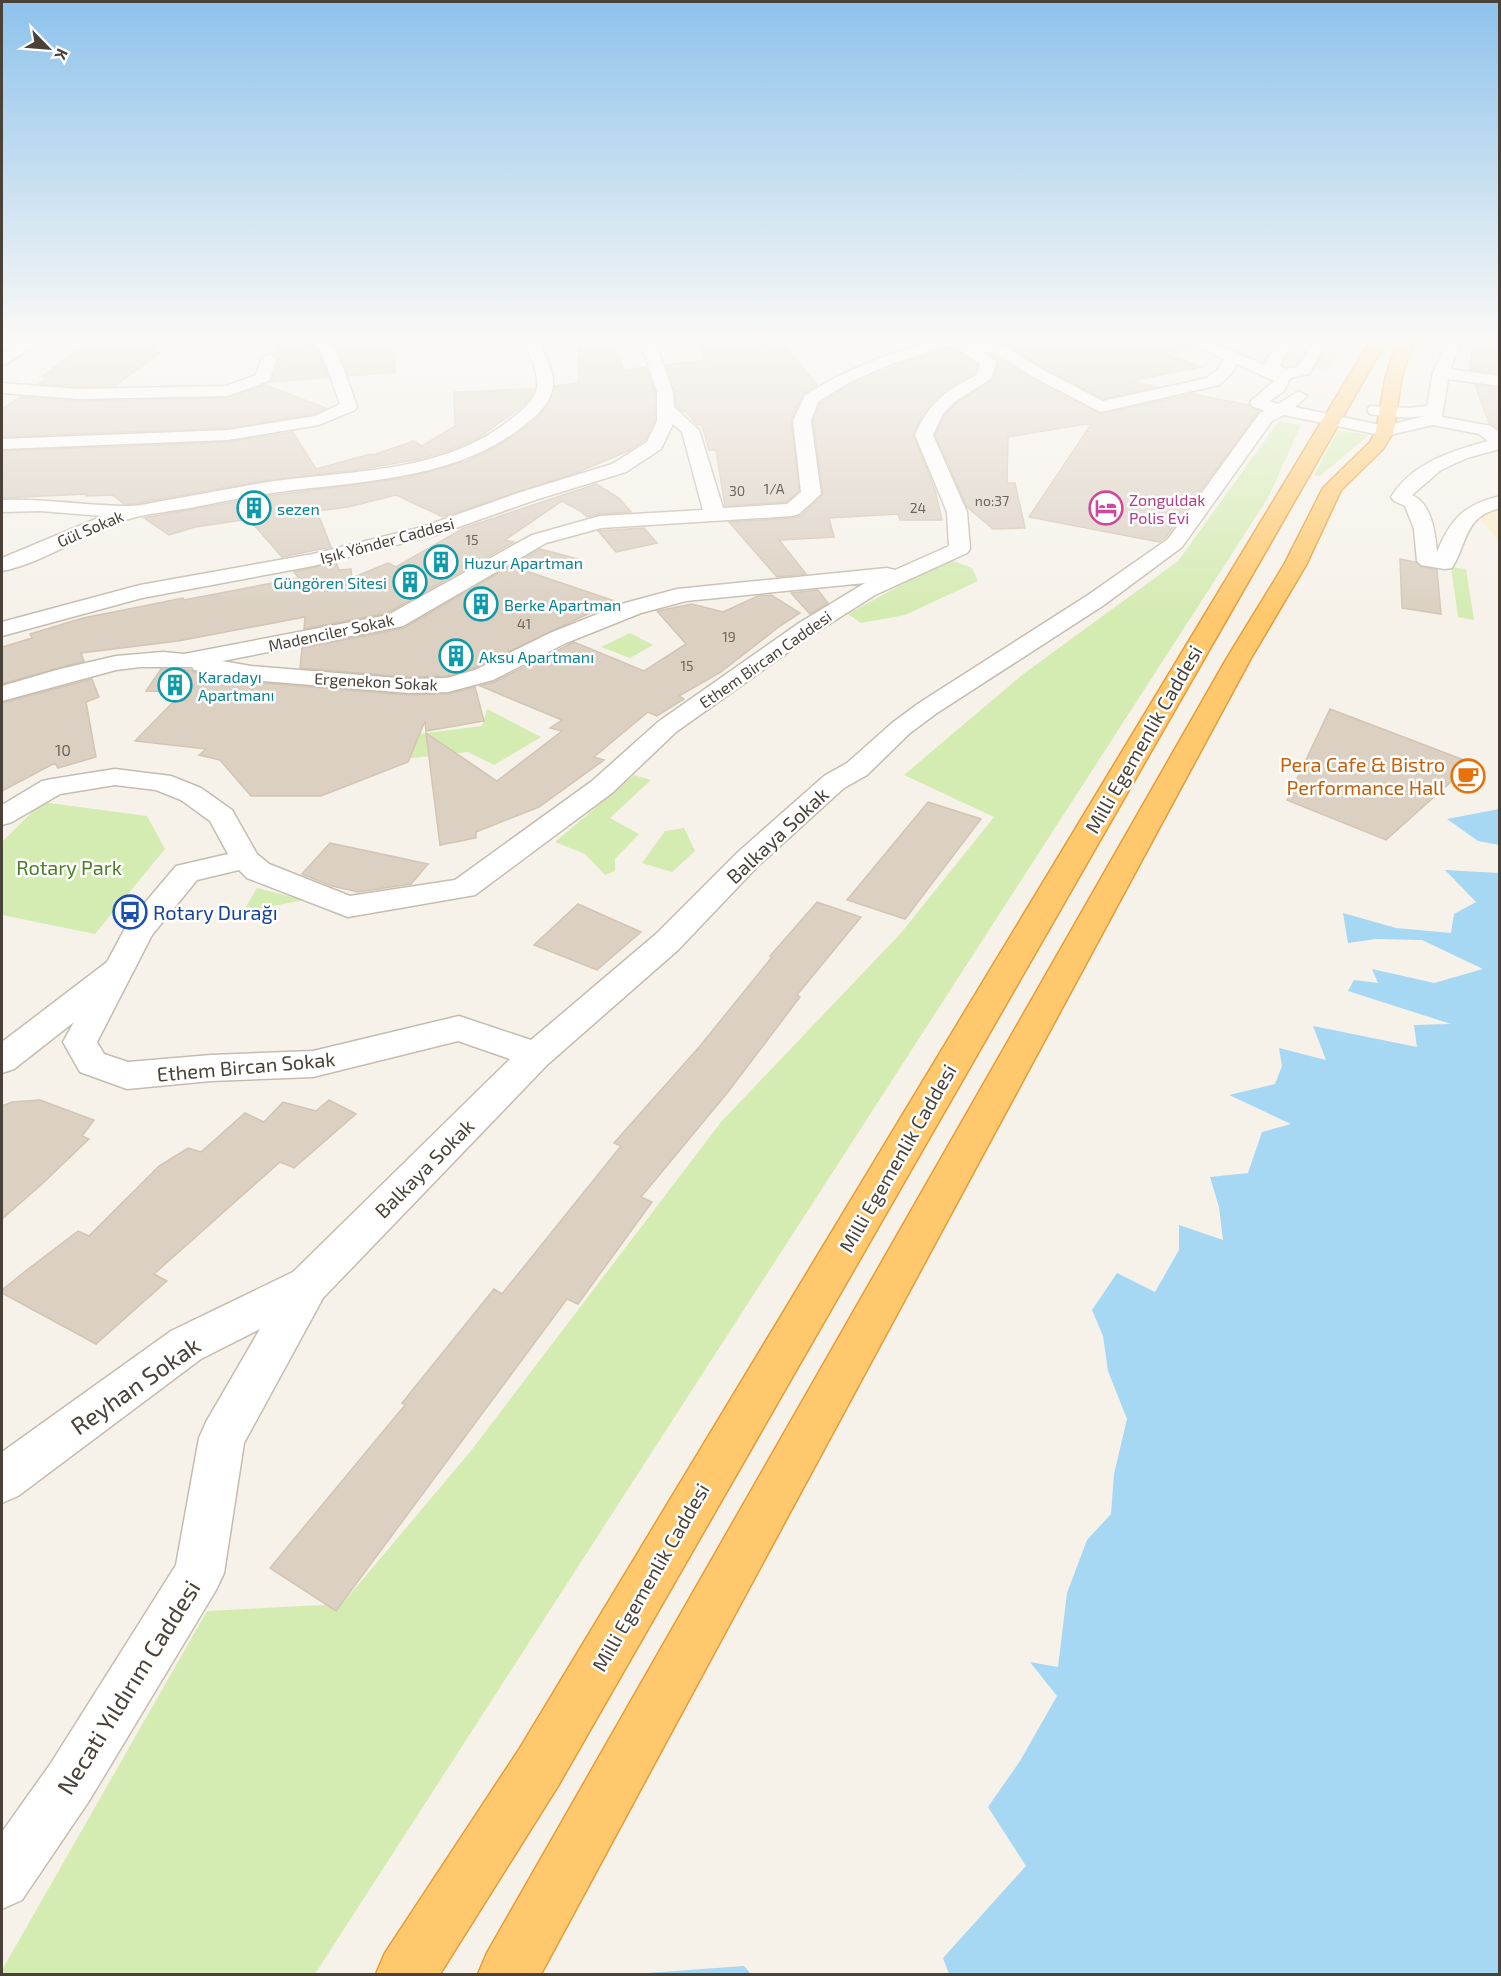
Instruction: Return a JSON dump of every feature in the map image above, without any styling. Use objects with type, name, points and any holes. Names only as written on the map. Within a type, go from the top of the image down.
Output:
[{"type":"highway","name":"Milli Egemenlik Caddesi","points":[[406,1974],[539,1767],[1325,430]]},
{"type":"highway","points":[[508,1974],[1239,658],[1295,565],[1333,488],[1387,430]]},
{"type":"street","points":[[2,444],[141,440],[228,435],[257,430]]},
{"type":"street","points":[[130,512],[410,468],[445,460],[493,441],[506,430]]},
{"type":"street","name":"Işık Yönder Caddesi","points":[[2,628],[140,592],[313,560],[429,531],[528,496],[619,468],[656,445],[662,430]]},
{"type":"street","points":[[690,430],[715,516]]},
{"type":"street","name":"Madenciler Sokak","points":[[2,694],[140,659],[165,658],[184,662],[395,621],[539,539],[600,522],[792,510],[810,494],[803,430]]},
{"type":"street","name":"Ethem Bircan Caddesi","points":[[245,859],[258,872],[348,907],[464,888],[602,787],[667,727],[807,628],[867,590],[960,549],[957,512],[924,435],[926,430]]},
{"type":"street","name":"Balkaya Sokak","points":[[308,1285],[536,1055],[667,942],[748,859],[834,782],[857,769],[901,728],[928,708],[1096,600],[1175,543],[1260,430]]},
{"type":"street","points":[[1485,430],[1500,442]]},
{"type":"street","points":[[1500,442],[1461,454],[1434,466],[1401,496],[1414,503],[1424,529],[1428,561],[1444,563],[1452,539],[1467,517],[1482,505],[1500,502]]},
{"type":"street","name":"Gül Sokak","points":[[2,507],[40,505],[130,512]]},
{"type":"street","name":"Gül Sokak","points":[[2,564],[130,512]]},
{"type":"street","name":"Ergenekon Sokak","points":[[184,662],[250,673],[409,686],[448,685],[484,675],[558,638],[633,608],[685,594],[910,572]]},
{"type":"street","points":[[2,816],[52,787],[115,777],[161,782],[191,794],[222,816],[245,859],[187,873],[139,930],[119,969],[2,1059]]},
{"type":"street","name":"Ethem Bircan Sokak","points":[[119,969],[80,1042],[92,1063],[127,1076],[211,1068],[313,1064],[397,1046],[459,1028],[536,1055]]},
{"type":"street","name":"Reyhan Sokak","points":[[2,1480],[186,1345],[308,1285]]},
{"type":"street","name":"Necati Yıldırım Caddesi","points":[[2,1880],[70,1782],[199,1573],[222,1438],[308,1285]]},
{"type":"green space","points":[[1272,430],[1299,430],[1268,498],[315,1974],[2,1974],[2,1970],[207,1611],[342,1604],[470,1452],[721,1122],[901,933],[994,817],[904,775],[1022,675],[1178,561]]},
{"type":"green space","points":[[1338,430],[1369,435],[1320,476],[1314,475]]},
{"type":"green space","points":[[948,559],[972,568],[978,581],[905,615],[861,623],[848,614]]},
{"type":"green space","points":[[1451,567],[1466,569],[1474,620],[1458,617]]},
{"type":"green space","points":[[630,633],[653,645],[630,658],[601,647]]},
{"type":"green space","points":[[487,709],[541,737],[494,765],[468,752],[403,759],[403,736],[482,726]]},
{"type":"green space","points":[[634,775],[651,780],[610,818],[639,834],[615,859],[615,871],[605,875],[585,854],[555,842]]},
{"type":"green space","name":"Rotary Park","points":[[42,802],[147,816],[165,849],[95,934],[2,915],[2,842]]},
{"type":"green space","points":[[684,828],[695,851],[672,872],[642,863],[665,831]]},
{"type":"green space","points":[[257,888],[304,900],[243,912]]},
{"type":"sand","points":[[1499,508],[1499,542],[1475,511]]},
{"type":"water","points":[[1499,809],[1499,845],[1478,841],[1447,819]]},
{"type":"water","points":[[1445,870],[1499,873],[1499,1974],[949,1974],[943,1958],[1026,1866],[988,1807],[1020,1761],[1057,1696],[1030,1662],[1058,1667],[1067,1593],[1087,1540],[1111,1514],[1114,1474],[1127,1419],[1108,1371],[1103,1336],[1092,1310],[1117,1273],[1155,1292],[1179,1250],[1179,1225],[1223,1240],[1219,1207],[1210,1177],[1248,1173],[1262,1132],[1291,1124],[1229,1095],[1275,1084],[1282,1066],[1279,1048],[1326,1060],[1313,1026],[1417,1047],[1414,1025],[1451,1024],[1348,991],[1354,980],[1378,983],[1372,969],[1434,983],[1483,969],[1422,940],[1376,939],[1348,943],[1343,913],[1396,928],[1451,933],[1454,914],[1476,902]]},
{"type":"water","points":[[744,1966],[751,1974],[634,1974]]},
{"type":"building","points":[[2,430],[172,430],[2,437]]},
{"type":"building","points":[[448,430],[489,430],[478,438],[450,450],[420,459],[357,470],[262,481],[134,504],[124,504],[113,495],[2,498],[2,451],[228,442],[293,432],[316,469],[373,455],[414,441],[422,446]]},
{"type":"building","points":[[521,430],[650,430],[645,440],[628,451],[578,472],[443,517],[396,495],[348,507],[317,511],[331,547],[282,557],[249,519],[195,527],[169,535],[144,518],[268,496],[406,478],[467,461],[496,447]]},
{"type":"building","points":[[703,430],[792,430],[799,491],[786,502],[725,506],[716,450],[709,450]]},
{"type":"building","points":[[814,430],[915,430],[913,434],[935,490],[942,520],[900,520],[898,514],[829,518],[834,537],[779,540],[806,574],[777,577],[729,522],[801,516],[823,494]]},
{"type":"building","points":[[937,430],[1049,430],[1008,437],[1007,483],[1015,483],[1025,528],[993,529],[967,507],[935,435]]},
{"type":"building","points":[[1087,430],[1245,430],[1166,537],[1159,542],[1029,517]]},
{"type":"building","points":[[596,484],[619,498],[631,512],[587,517],[562,501],[505,540],[514,542],[387,613],[304,629],[305,617],[178,641],[81,653],[84,661],[2,684],[2,647],[32,638],[30,634],[83,618],[299,578],[294,572],[336,562],[339,570],[351,569],[352,578],[388,563],[396,567],[464,528]]},
{"type":"building","points":[[644,528],[657,543],[616,552],[598,531]]},
{"type":"building","points":[[540,549],[578,559],[523,570],[615,601],[474,668],[447,676],[409,677],[300,668],[302,648],[404,628]]},
{"type":"building","points":[[1400,559],[1437,570],[1441,614],[1402,608]]},
{"type":"building","points":[[818,590],[828,603],[810,614],[791,593]]},
{"type":"building","points":[[771,595],[800,613],[721,672],[679,696],[684,699],[657,716],[648,712],[594,757],[604,760],[539,807],[476,832],[476,838],[440,845],[426,733],[497,781],[562,731],[550,728],[562,720],[480,686],[494,682],[574,642],[644,671],[686,644],[657,611],[692,604],[723,612],[758,596]]},
{"type":"building","points":[[161,669],[191,670],[251,682],[409,695],[448,694],[475,687],[484,721],[426,731],[425,721],[408,762],[321,796],[251,796],[220,760],[199,755],[206,749],[135,741],[183,692],[146,691]]},
{"type":"building","points":[[92,679],[99,697],[86,702],[96,757],[58,768],[55,763],[2,791],[2,703]]},
{"type":"building","points":[[1330,709],[1472,763],[1386,840],[1287,800]]},
{"type":"building","points":[[928,802],[981,819],[905,919],[847,900]]},
{"type":"building","points":[[330,843],[428,864],[411,884],[358,892],[332,886],[302,874]]},
{"type":"building","points":[[817,902],[861,917],[797,995],[800,997],[728,1092],[641,1197],[652,1202],[578,1304],[567,1299],[336,1611],[270,1568],[405,1405],[402,1403],[494,1289],[502,1294],[621,1146],[614,1143],[700,1046],[772,957],[770,956]]},
{"type":"building","points":[[578,904],[641,932],[597,970],[534,945]]},
{"type":"building","points":[[40,1100],[94,1120],[82,1136],[89,1139],[2,1219],[2,1106],[12,1102]]},
{"type":"building","points":[[329,1100],[356,1114],[294,1168],[280,1162],[154,1274],[167,1281],[96,1344],[2,1293],[2,1290],[78,1231],[89,1236],[159,1166],[188,1148],[201,1152],[245,1113],[264,1122],[283,1102],[316,1111]]},
{"type":"place","name":"sezen","points":[[254,508]]},
{"type":"place","name":"Zonguldak Polis Evi","points":[[1106,508]]},
{"type":"place","name":"Huzur Apartman","points":[[441,562]]},
{"type":"place","name":"Güngören Sitesi","points":[[410,582]]},
{"type":"place","name":"Berke Apartman","points":[[481,604]]},
{"type":"place","name":"Aksu Apartmanı","points":[[456,656]]},
{"type":"place","name":"Karadayı Apartmanı","points":[[175,685]]},
{"type":"place","name":"Pera Cafe & Bistro Performance Hall","points":[[1468,776]]},
{"type":"place","name":"Rotary Durağı","points":[[130,912]]}]
